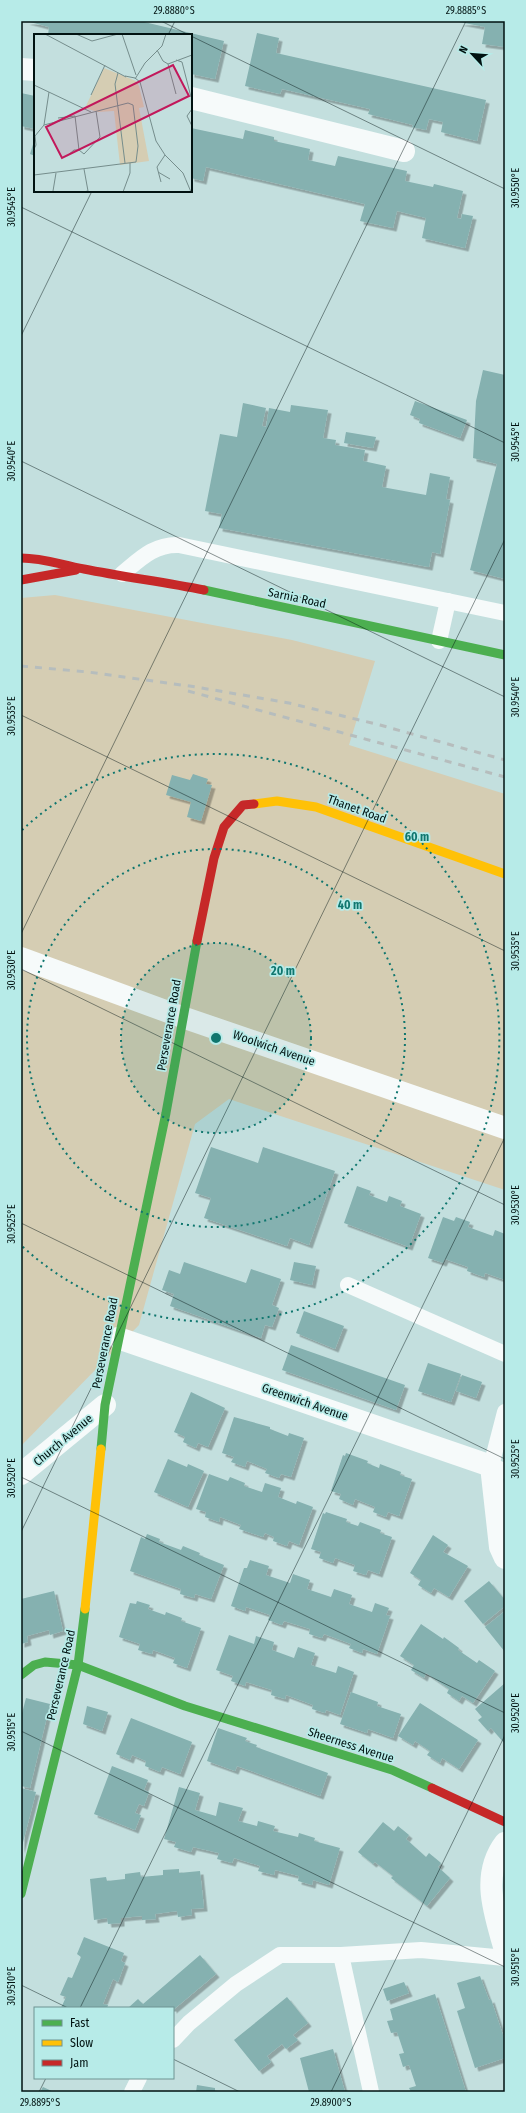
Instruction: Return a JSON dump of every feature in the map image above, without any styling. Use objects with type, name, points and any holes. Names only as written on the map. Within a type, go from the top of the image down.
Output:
[{"type":"street","points":[[21,69],[34,70]]},
{"type":"street","points":[[192,98],[404,151]]},
{"type":"street","name":"Sarnia Road","points":[[21,558],[40,558],[83,569],[150,578],[505,655]]},
{"type":"street","name":"Sarnia Road","points":[[21,580],[83,569]]},
{"type":"street","name":"Thanet Road","points":[[243,805],[277,801],[316,807],[505,874]]},
{"type":"street","name":"Perseverance Road","points":[[21,1894],[78,1665],[84,1634],[105,1405],[166,1113],[182,1017],[214,858],[224,827],[243,805]]},
{"type":"street","name":"Woolwich Avenue","points":[[21,958],[182,1017],[505,1128]]},
{"type":"street","name":"Greenwich Avenue","points":[[118,1338],[498,1469]]},
{"type":"street","name":"Church Avenue","points":[[21,1474],[105,1405]]},
{"type":"street","points":[[498,1469],[500,1547],[505,1558]]},
{"type":"street","name":"Sheerness Avenue","points":[[21,1675],[34,1665],[45,1662],[78,1665],[185,1706],[392,1770],[505,1822]]},
{"type":"street","points":[[505,1843],[498,1852],[491,1870],[490,1890],[496,1919],[505,1950]]},
{"type":"lane","points":[[122,574],[144,555],[154,549],[168,545],[179,545],[505,613]]},
{"type":"lane","points":[[439,641],[448,601]]},
{"type":"lane","points":[[348,1284],[505,1354]]},
{"type":"lane","points":[[498,1469],[505,1412]]},
{"type":"lane","points":[[174,2039],[189,2023],[236,1984],[280,1955],[341,1955],[421,1950],[505,1958]]},
{"type":"lane","points":[[341,1955],[371,2092]]},
{"type":"lane","points":[[132,2092],[138,2079]]},
{"type":"shaded area","points":[[55,595],[292,640],[375,661],[349,745],[505,794],[505,1190],[229,1099],[195,1124],[139,1325],[21,1446],[21,598]]},
{"type":"building","points":[[26,21],[140,21],[224,41],[215,79],[192,74],[192,34],[48,34],[49,27]]},
{"type":"building","points":[[505,21],[505,47],[482,44],[485,27],[459,22]]},
{"type":"building","points":[[257,33],[279,38],[276,53],[486,100],[477,141],[441,132],[443,122],[429,119],[426,130],[412,127],[413,125],[368,114],[370,109],[282,89],[280,94],[245,86]]},
{"type":"building","points":[[21,93],[34,96],[34,129],[21,126]]},
{"type":"building","points":[[192,128],[243,139],[245,130],[274,137],[274,141],[310,149],[308,160],[335,166],[338,156],[407,171],[405,181],[433,187],[434,184],[463,191],[457,218],[461,219],[462,214],[473,216],[465,248],[422,238],[426,218],[397,211],[393,228],[360,221],[365,204],[206,167],[203,181],[192,178]]},
{"type":"building","points":[[34,141],[34,156],[30,154]]},
{"type":"building","points":[[483,370],[505,375],[505,579],[470,570],[497,464],[473,458],[476,401]]},
{"type":"building","points":[[415,401],[467,420],[460,438],[419,423],[420,419],[410,415]]},
{"type":"building","points":[[243,403],[266,408],[262,426],[266,427],[269,408],[290,412],[291,405],[328,410],[323,438],[336,440],[335,445],[365,450],[363,461],[386,466],[382,487],[426,495],[430,473],[450,477],[446,499],[450,500],[440,554],[432,552],[429,567],[219,528],[222,514],[205,511],[220,434],[237,437]]},
{"type":"building","points":[[346,432],[376,437],[373,448],[344,443]]},
{"type":"building","points":[[193,774],[208,779],[206,784],[212,785],[201,821],[187,817],[191,802],[166,795],[172,775],[190,780]]},
{"type":"building","points":[[211,1147],[258,1163],[263,1147],[335,1171],[309,1245],[290,1238],[287,1246],[204,1218],[211,1198],[195,1193]]},
{"type":"building","points":[[357,1186],[371,1191],[369,1195],[387,1202],[389,1196],[402,1201],[400,1206],[421,1214],[409,1247],[344,1223]]},
{"type":"building","points":[[443,1217],[454,1221],[456,1217],[470,1222],[468,1227],[493,1236],[495,1230],[505,1234],[505,1280],[485,1273],[484,1277],[467,1271],[468,1267],[445,1259],[443,1263],[428,1258]]},
{"type":"building","points":[[184,1262],[246,1283],[251,1269],[281,1279],[272,1305],[279,1308],[272,1327],[265,1325],[261,1338],[170,1306],[174,1294],[162,1290],[169,1270],[180,1274]]},
{"type":"building","points":[[294,1262],[316,1266],[312,1285],[290,1280]]},
{"type":"building","points":[[304,1311],[344,1326],[335,1349],[296,1333]]},
{"type":"building","points":[[291,1345],[405,1385],[396,1410],[282,1370]]},
{"type":"building","points":[[428,1363],[461,1374],[451,1402],[418,1391]]},
{"type":"building","points":[[462,1375],[482,1382],[476,1398],[456,1391]]},
{"type":"building","points":[[191,1392],[225,1408],[208,1447],[198,1443],[196,1448],[183,1442],[185,1437],[174,1432]]},
{"type":"building","points":[[234,1417],[270,1427],[270,1429],[288,1436],[289,1433],[304,1438],[291,1477],[281,1474],[279,1478],[265,1473],[267,1469],[247,1461],[245,1467],[231,1462],[234,1457],[222,1453]]},
{"type":"building","points":[[346,1453],[368,1461],[367,1463],[379,1468],[380,1464],[401,1472],[400,1475],[412,1479],[399,1516],[388,1512],[386,1517],[373,1512],[375,1507],[355,1499],[353,1505],[339,1499],[341,1494],[331,1491],[343,1455],[345,1456]]},
{"type":"building","points":[[168,1459],[187,1467],[188,1464],[204,1471],[188,1507],[154,1492]]},
{"type":"building","points":[[209,1474],[228,1481],[230,1477],[245,1483],[244,1486],[262,1492],[265,1483],[281,1488],[278,1497],[296,1504],[297,1501],[313,1507],[299,1545],[289,1541],[287,1546],[273,1541],[274,1537],[265,1533],[263,1537],[239,1529],[241,1525],[220,1517],[219,1522],[205,1517],[206,1512],[196,1509]]},
{"type":"building","points":[[326,1512],[347,1519],[346,1522],[358,1526],[360,1522],[381,1530],[380,1533],[392,1537],[379,1574],[368,1570],[366,1575],[353,1571],[355,1565],[335,1558],[333,1563],[319,1558],[321,1552],[311,1549],[323,1513],[325,1514]]},
{"type":"building","points":[[147,1534],[160,1539],[159,1542],[181,1550],[183,1546],[200,1553],[199,1555],[224,1565],[211,1599],[195,1594],[194,1598],[180,1594],[181,1589],[130,1571],[141,1537],[145,1539]]},
{"type":"building","points":[[433,1535],[448,1545],[443,1552],[468,1566],[449,1597],[434,1588],[431,1593],[418,1585],[421,1580],[410,1573]]},
{"type":"building","points":[[250,1560],[269,1566],[266,1575],[290,1583],[293,1574],[310,1580],[307,1589],[331,1597],[334,1589],[352,1595],[349,1604],[372,1612],[375,1603],[389,1608],[386,1615],[390,1616],[377,1654],[363,1649],[362,1653],[349,1648],[351,1644],[324,1634],[322,1638],[309,1634],[310,1629],[284,1621],[282,1625],[268,1620],[270,1615],[246,1607],[245,1611],[231,1606],[244,1568],[247,1568]]},
{"type":"building","points":[[489,1581],[505,1600],[505,1606],[483,1624],[464,1601]]},
{"type":"building","points":[[54,1591],[63,1631],[50,1635],[49,1630],[27,1636],[28,1642],[21,1644],[21,1599]]},
{"type":"building","points":[[137,1601],[150,1605],[148,1609],[165,1615],[166,1612],[182,1618],[181,1621],[201,1628],[187,1668],[173,1663],[175,1658],[153,1650],[152,1654],[138,1650],[140,1644],[119,1637],[130,1603],[136,1604]]},
{"type":"building","points":[[505,1611],[505,1652],[485,1627]]},
{"type":"building","points":[[421,1624],[443,1639],[444,1637],[459,1648],[458,1650],[477,1663],[479,1660],[495,1671],[473,1703],[462,1696],[459,1701],[447,1693],[449,1689],[426,1673],[424,1678],[411,1670],[414,1665],[400,1656]]},
{"type":"building","points":[[229,1635],[254,1644],[256,1636],[274,1642],[272,1650],[294,1658],[298,1647],[315,1653],[311,1665],[336,1673],[338,1666],[354,1672],[340,1715],[326,1710],[325,1713],[312,1709],[313,1705],[286,1695],[285,1699],[271,1695],[272,1690],[246,1682],[245,1686],[231,1681],[233,1676],[216,1670]]},
{"type":"building","points":[[505,1683],[505,1744],[491,1728],[488,1731],[478,1720],[482,1717],[475,1709]]},
{"type":"building","points":[[351,1692],[378,1702],[377,1706],[401,1714],[393,1738],[368,1729],[367,1733],[340,1724]]},
{"type":"building","points":[[26,1698],[50,1704],[30,1788],[21,1786],[21,1717]]},
{"type":"building","points":[[420,1703],[478,1740],[459,1769],[442,1758],[440,1763],[427,1755],[430,1751],[415,1741],[413,1745],[398,1736]]},
{"type":"building","points":[[87,1706],[108,1712],[102,1731],[83,1724]]},
{"type":"building","points":[[131,1718],[192,1742],[180,1774],[162,1767],[160,1772],[145,1766],[146,1761],[132,1755],[130,1760],[116,1754]]},
{"type":"building","points":[[218,1728],[247,1738],[245,1741],[257,1745],[256,1747],[328,1773],[320,1796],[237,1766],[235,1771],[207,1761]]},
{"type":"building","points":[[112,1766],[148,1780],[144,1790],[149,1792],[144,1806],[139,1804],[135,1813],[141,1815],[135,1830],[94,1814]]},
{"type":"building","points":[[179,1787],[200,1793],[195,1810],[216,1816],[219,1802],[243,1808],[238,1821],[257,1826],[258,1821],[275,1826],[273,1831],[298,1837],[299,1833],[315,1838],[314,1841],[340,1848],[329,1885],[313,1880],[312,1885],[298,1881],[299,1876],[275,1870],[274,1875],[258,1871],[260,1866],[234,1858],[232,1863],[217,1859],[219,1853],[193,1847],[191,1852],[174,1847],[176,1842],[164,1839]]},
{"type":"building","points":[[21,1788],[36,1792],[21,1850]]},
{"type":"building","points":[[383,1822],[394,1831],[398,1826],[409,1835],[406,1839],[426,1857],[429,1853],[441,1863],[438,1867],[450,1878],[427,1906],[391,1878],[393,1876],[375,1862],[373,1864],[358,1852]]},
{"type":"building","points":[[179,1869],[179,1873],[200,1871],[204,1908],[191,1909],[192,1915],[178,1917],[177,1911],[155,1914],[156,1919],[142,1920],[142,1916],[121,1918],[121,1923],[108,1924],[107,1918],[94,1920],[90,1879],[106,1877],[107,1881],[125,1879],[125,1874],[140,1872],[141,1877],[163,1875],[163,1870]]},
{"type":"building","points":[[84,1937],[124,1953],[121,1961],[125,1963],[118,1982],[113,1979],[103,2004],[108,2005],[107,2007],[61,2007],[66,1997],[60,1995],[68,1977],[72,1978],[81,1957],[77,1954]]},
{"type":"building","points":[[200,1955],[216,1974],[174,2009],[174,2007],[129,2007],[138,1999],[143,2004]]},
{"type":"building","points":[[480,1976],[489,2000],[491,1999],[505,2041],[505,2058],[475,2068],[457,2011],[465,2008],[457,1983]]},
{"type":"building","points":[[404,1982],[409,1993],[387,2001],[383,1989]]},
{"type":"building","points":[[435,1994],[466,2092],[411,2092],[409,2088],[416,2086],[409,2065],[403,2067],[399,2054],[404,2053],[397,2032],[391,2033],[387,2021],[393,2020],[390,2009]]},
{"type":"building","points":[[287,1997],[308,2023],[293,2035],[298,2040],[286,2049],[282,2044],[267,2056],[271,2062],[259,2071],[234,2040]]},
{"type":"building","points":[[333,2049],[345,2092],[309,2092],[300,2058]]},
{"type":"building","points":[[197,2085],[215,2088],[215,2092],[196,2092]]},
{"type":"building","points":[[43,2087],[54,2092],[40,2092]]},
{"type":"railway","points":[[21,666],[88,672],[196,687],[289,703],[380,725],[505,760]]},
{"type":"railway","points":[[188,691],[505,777]]},
{"type":"traffic: fast","points":[[204,590],[505,655]]},
{"type":"traffic: fast","points":[[101,1449],[105,1405],[166,1113],[197,941]]},
{"type":"traffic: fast","points":[[21,1894],[78,1665],[85,1609]]},
{"type":"traffic: fast","points":[[21,1675],[34,1665],[45,1662],[78,1665],[185,1706],[392,1770],[432,1788]]},
{"type":"traffic: slow","points":[[254,804],[277,801],[316,807],[505,874]]},
{"type":"traffic: slow","points":[[85,1609],[101,1449]]},
{"type":"traffic: jam","points":[[21,558],[45,560],[99,572],[204,590]]},
{"type":"traffic: jam","points":[[21,580],[76,570]]},
{"type":"traffic: jam","points":[[197,941],[214,858],[224,827],[243,805],[254,804]]},
{"type":"traffic: jam","points":[[432,1788],[505,1822]]}]
